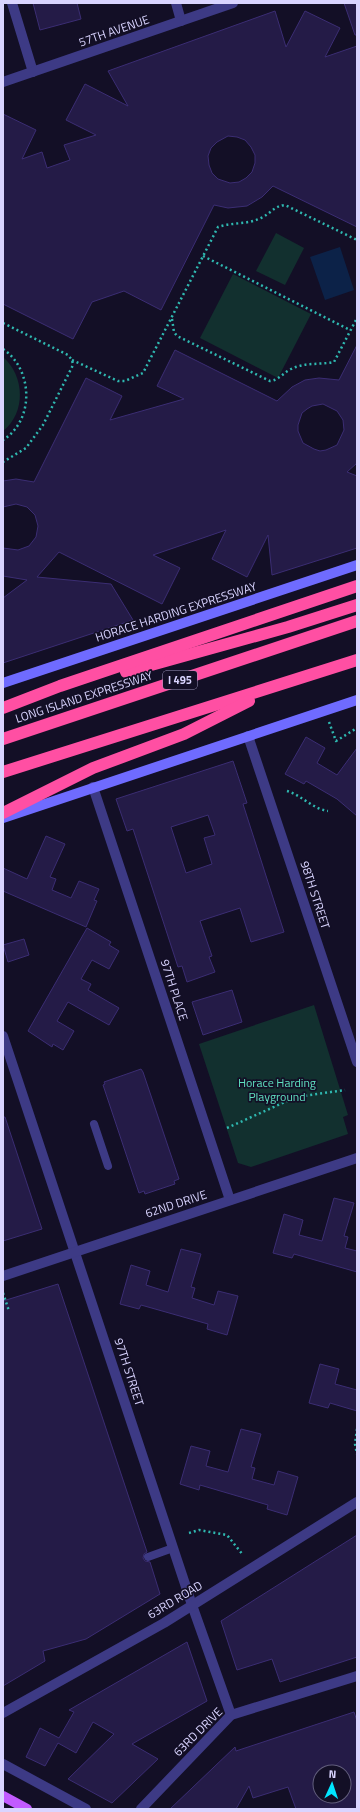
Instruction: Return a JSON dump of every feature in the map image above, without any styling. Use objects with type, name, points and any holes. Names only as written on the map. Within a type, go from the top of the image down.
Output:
[{"type":"highway","points":[[3,709],[60,686],[357,586]]},
{"type":"highway","points":[[3,709],[63,692],[140,667],[288,627],[357,605]]},
{"type":"highway","name":"LONG ISLAND EXPRESSWAY","points":[[3,739],[357,621]]},
{"type":"highway","points":[[3,772],[179,715],[274,688],[357,660]]},
{"type":"highway","points":[[3,813],[93,768],[184,734],[274,688]]},
{"type":"main road","name":"HORACE HARDING EXPRESSWAY","points":[[3,683],[357,565]]},
{"type":"main road","points":[[3,818],[357,700]]},
{"type":"main road","points":[[3,1796],[27,1809]]},
{"type":"street","points":[[12,3],[33,72]]},
{"type":"street","points":[[176,3],[181,21]]},
{"type":"street","name":"57TH AVENUE","points":[[3,82],[234,3]]},
{"type":"street","name":"98TH STREET","points":[[248,736],[357,1062]]},
{"type":"street","name":"97TH PLACE","points":[[93,788],[230,1200]]},
{"type":"street","name":"97TH STREET","points":[[3,1036],[192,1605],[232,1715]]},
{"type":"street","name":"62ND DRIVE","points":[[3,1276],[357,1158]]},
{"type":"street","name":"63RD ROAD","points":[[3,1713],[192,1605],[357,1502]]},
{"type":"street","name":"63RD DRIVE","points":[[142,1809],[232,1715],[357,1676]]},
{"type":"street","points":[[3,1764],[86,1809]]},
{"type":"lane","points":[[94,1124],[108,1166]]},
{"type":"lane","points":[[148,1557],[174,1548]]},
{"type":"path","points":[[3,324],[68,355],[72,360],[118,381],[135,377],[143,373],[146,369],[218,227],[247,223],[261,218],[278,206],[285,205],[357,240]]},
{"type":"path","points":[[203,256],[350,330]]},
{"type":"path","points":[[172,316],[174,332],[177,336],[270,381],[275,381],[290,369],[300,365],[334,362],[357,318]]},
{"type":"path","points":[[3,348],[10,353],[21,368],[27,386],[26,405],[20,422],[8,437],[3,440]]},
{"type":"path","points":[[3,462],[26,448],[44,425],[73,365],[72,360]]},
{"type":"path","points":[[329,722],[336,741],[357,728]]},
{"type":"path","points":[[287,791],[296,793],[322,810],[328,811]]},
{"type":"path","points":[[227,1128],[296,1097],[345,1090]]},
{"type":"path","points":[[3,1293],[9,1311]]},
{"type":"path","points":[[357,1429],[355,1444],[357,1454]]},
{"type":"path","points":[[188,1533],[199,1530],[227,1535],[243,1555]]},
{"type":"green space","points":[[276,233],[304,248],[285,285],[256,271]]},
{"type":"green space","points":[[233,274],[311,314],[278,378],[200,338]]},
{"type":"green space","points":[[3,357],[16,374],[20,394],[16,415],[3,431]]},
{"type":"green space","name":"Horace Harding Playground","points":[[314,1005],[348,1115],[343,1117],[348,1134],[251,1167],[238,1163],[199,1044]]},
{"type":"water","points":[[340,247],[354,290],[325,300],[310,257]]},
{"type":"building","points":[[33,3],[77,3],[81,19],[40,30]]},
{"type":"building","points":[[344,3],[357,3],[357,35],[355,35]]},
{"type":"building","points":[[275,11],[286,47],[305,11],[340,28],[325,57],[357,46],[357,227],[273,186],[262,197],[247,206],[228,208],[214,205],[161,310],[124,291],[92,302],[73,339],[3,304],[3,114],[36,130],[22,159],[42,152],[47,168],[70,160],[64,145],[96,135],[66,120],[85,84],[128,106],[108,71]],"holes":[[[228,136],[245,140],[251,147],[255,155],[255,163],[252,172],[246,178],[239,182],[230,183],[218,179],[212,173],[208,156],[211,148],[217,142]]]},
{"type":"building","points":[[357,345],[357,463],[347,472],[357,476],[357,548],[272,575],[268,535],[247,577],[212,559],[226,530],[153,555],[180,568],[162,604],[59,552],[37,577],[111,584],[133,620],[3,663],[3,598],[27,580],[3,576],[3,548],[18,550],[29,546],[36,537],[38,526],[35,515],[27,507],[16,504],[3,507],[3,481],[16,479],[34,482],[86,378],[122,396],[110,420],[184,399],[157,386],[175,350],[277,401],[292,387],[305,380],[319,378],[339,380]],"holes":[[[323,404],[337,411],[343,420],[344,430],[337,445],[320,451],[303,443],[298,431],[298,425],[302,413],[312,406]]]},
{"type":"building","points":[[306,737],[325,748],[317,763],[337,775],[357,748],[357,816],[337,799],[306,781],[304,784],[285,774]]},
{"type":"building","points":[[233,761],[247,803],[243,804],[284,932],[251,942],[240,908],[200,921],[212,956],[209,957],[215,972],[187,982],[182,966],[178,967],[133,829],[127,831],[116,799]],"holes":[[[208,815],[215,835],[204,838],[212,864],[186,873],[171,827]]]},
{"type":"building","points":[[46,836],[65,844],[50,877],[56,879],[52,890],[71,898],[79,881],[99,889],[94,900],[97,901],[86,927],[3,891],[3,868],[27,879]]},
{"type":"building","points":[[87,928],[111,942],[109,945],[119,951],[109,969],[92,960],[81,979],[91,984],[88,990],[119,1008],[109,1025],[68,1002],[57,1021],[74,1031],[63,1050],[53,1044],[52,1047],[28,1031]]},
{"type":"building","points":[[24,939],[29,955],[8,962],[3,945]]},
{"type":"building","points":[[232,990],[242,1022],[203,1035],[192,1002]]},
{"type":"building","points":[[141,1069],[179,1179],[174,1181],[175,1184],[145,1194],[144,1191],[139,1193],[103,1085],[105,1084],[104,1082]]},
{"type":"building","points":[[3,1117],[5,1117],[42,1229],[3,1241]]},
{"type":"building","points":[[334,1198],[354,1203],[344,1236],[348,1237],[345,1248],[357,1251],[357,1272],[294,1254],[292,1258],[273,1253],[284,1214],[303,1220],[299,1235],[322,1241]]},
{"type":"building","points":[[181,1249],[201,1254],[191,1287],[195,1288],[192,1298],[214,1305],[218,1291],[238,1296],[227,1335],[207,1329],[208,1324],[141,1305],[139,1309],[120,1304],[131,1265],[150,1271],[146,1285],[168,1292]]},
{"type":"building","points":[[58,1284],[147,1552],[144,1554],[143,1558],[145,1561],[150,1562],[160,1594],[86,1639],[43,1651],[45,1661],[3,1686],[3,1301]]},
{"type":"building","points":[[320,1364],[339,1369],[335,1384],[357,1390],[357,1411],[330,1403],[328,1408],[309,1403]]},
{"type":"building","points":[[241,1429],[261,1434],[251,1467],[255,1468],[252,1479],[274,1485],[278,1471],[298,1477],[287,1515],[267,1509],[268,1505],[200,1485],[199,1490],[180,1484],[191,1446],[210,1451],[206,1466],[228,1472]]},
{"type":"building","points":[[357,1535],[357,1657],[280,1682],[272,1659],[237,1670],[221,1621]]},
{"type":"building","points":[[187,1642],[207,1701],[132,1744],[158,1759],[112,1803],[68,1779],[114,1734],[93,1722],[76,1753],[58,1743],[45,1766],[26,1757],[40,1728],[59,1738],[74,1712],[69,1710]]},
{"type":"building","points":[[354,1712],[357,1721],[357,1809],[296,1809],[288,1787],[253,1798],[249,1786],[236,1809],[170,1809],[235,1747],[236,1751]]}]
